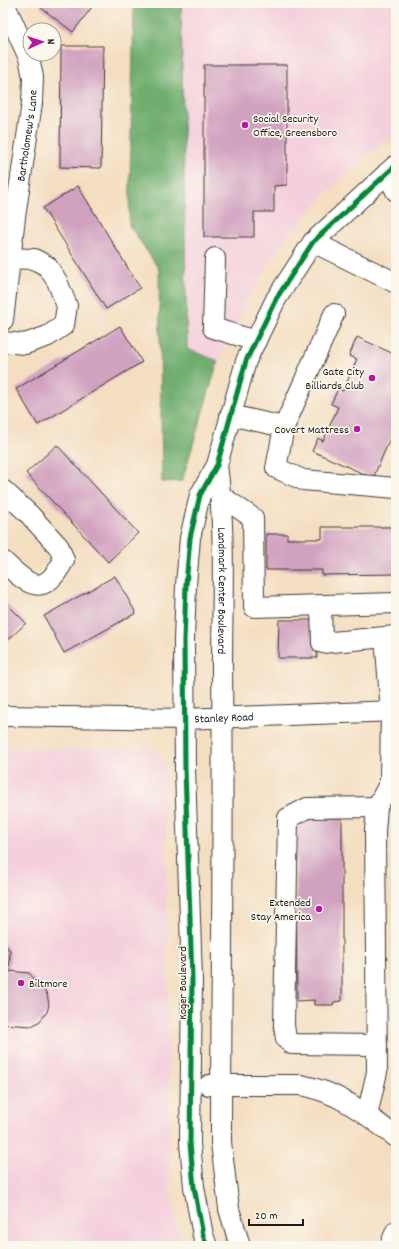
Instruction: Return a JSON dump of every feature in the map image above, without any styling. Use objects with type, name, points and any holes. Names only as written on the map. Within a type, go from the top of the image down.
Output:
[{"type":"street","name":"Bartholomew's Lane","points":[[3,320],[10,208],[32,104],[33,77],[29,58],[4,3]]},
{"type":"street","name":"Landmark Center Boulevard","points":[[184,719],[184,640],[186,585],[190,538],[200,495],[217,465],[246,361],[276,299],[314,242],[393,176]]},
{"type":"street","points":[[314,242],[396,283]]},
{"type":"street","points":[[3,342],[25,344],[48,336],[64,325],[67,306],[57,280],[48,266],[34,259],[7,258]]},
{"type":"street","points":[[215,258],[213,328],[256,341]]},
{"type":"street","points":[[334,314],[284,427],[276,468],[303,480],[396,488]]},
{"type":"street","points":[[230,415],[284,427]]},
{"type":"street","name":"Landmark Center Boulevard","points":[[217,465],[221,496],[224,717]]},
{"type":"street","points":[[3,490],[29,514],[59,547],[64,560],[47,583],[34,586],[21,579],[3,561]]},
{"type":"street","points":[[221,496],[253,518],[254,607],[396,603]]},
{"type":"street","points":[[321,605],[322,643],[390,637],[394,711],[390,782],[377,807],[375,839],[377,1072],[367,1115]]},
{"type":"street","name":"Stanley Road","points":[[3,716],[184,719],[394,711]]},
{"type":"street","points":[[224,717],[221,1084],[222,1142],[229,1209],[240,1246]]},
{"type":"street","name":"Koger Boulevard","points":[[184,719],[192,979],[190,1143],[194,1187],[206,1246]]},
{"type":"street","points":[[377,807],[308,808],[288,818],[284,1025],[286,1039],[292,1044],[377,1045]]},
{"type":"street","points":[[191,1086],[221,1084],[301,1085],[314,1087],[355,1105],[396,1136]]},
{"type":"street","points":[[390,1246],[396,1231]]},
{"type":"shaded area","points":[[181,3],[396,3],[396,135],[373,151],[328,191],[283,242],[246,301],[218,361],[187,350]]},
{"type":"shaded area","points":[[151,748],[165,765],[170,1185],[176,1223],[182,1246],[3,1246],[3,749]]},
{"type":"green space","points":[[134,3],[181,3],[187,349],[218,361],[182,481],[162,482],[159,269],[129,225]]},
{"type":"building","points":[[43,3],[95,3],[73,32],[62,24],[62,22],[60,22],[40,7]]},
{"type":"building","points":[[62,46],[103,46],[101,168],[60,167]]},
{"type":"building","name":"Social Security Office, Greensboro","points":[[204,65],[287,65],[287,185],[274,186],[274,212],[254,212],[254,237],[204,237]]},
{"type":"building","points":[[3,75],[6,83],[3,84]]},
{"type":"building","points":[[78,186],[140,288],[106,309],[43,208]]},
{"type":"building","points":[[120,326],[142,362],[38,425],[16,389]]},
{"type":"building","points":[[357,337],[396,355],[396,425],[373,478],[312,451],[318,438],[323,441],[338,407],[331,404],[338,389],[343,391],[357,359],[349,356]]},
{"type":"building","points":[[57,445],[138,533],[108,562],[26,473]]},
{"type":"building","points":[[322,527],[396,527],[396,574],[322,575],[322,570],[266,570],[266,534],[287,534],[287,539],[322,539]]},
{"type":"building","points":[[115,576],[136,613],[64,653],[44,616]]},
{"type":"building","points":[[3,600],[26,623],[3,645]]},
{"type":"building","points":[[279,620],[317,620],[317,658],[278,658]]},
{"type":"building","name":"Extended Stay America","points":[[328,811],[328,818],[342,818],[342,1001],[334,1002],[333,1005],[314,1005],[314,1000],[297,1001],[296,818]]},
{"type":"building","name":"Biltmore","points":[[3,942],[10,951],[9,971],[29,973],[47,994],[49,1005],[47,1012],[40,1021],[32,1026],[3,1024]]},
{"type":"cycle path","points":[[207,1246],[203,1235],[194,1187],[190,1143],[192,979],[185,769],[184,640],[186,585],[190,538],[200,495],[217,465],[246,361],[276,299],[313,242],[396,165]]},
{"type":"place","name":"Social Security Office, Greensboro","points":[[245,125]]},
{"type":"place","name":"Gate City Billiards Club","points":[[372,378]]},
{"type":"place","name":"Covert Mattress","points":[[357,429]]},
{"type":"place","name":"Extended Stay America","points":[[319,909]]},
{"type":"place","name":"Biltmore","points":[[21,983]]}]
